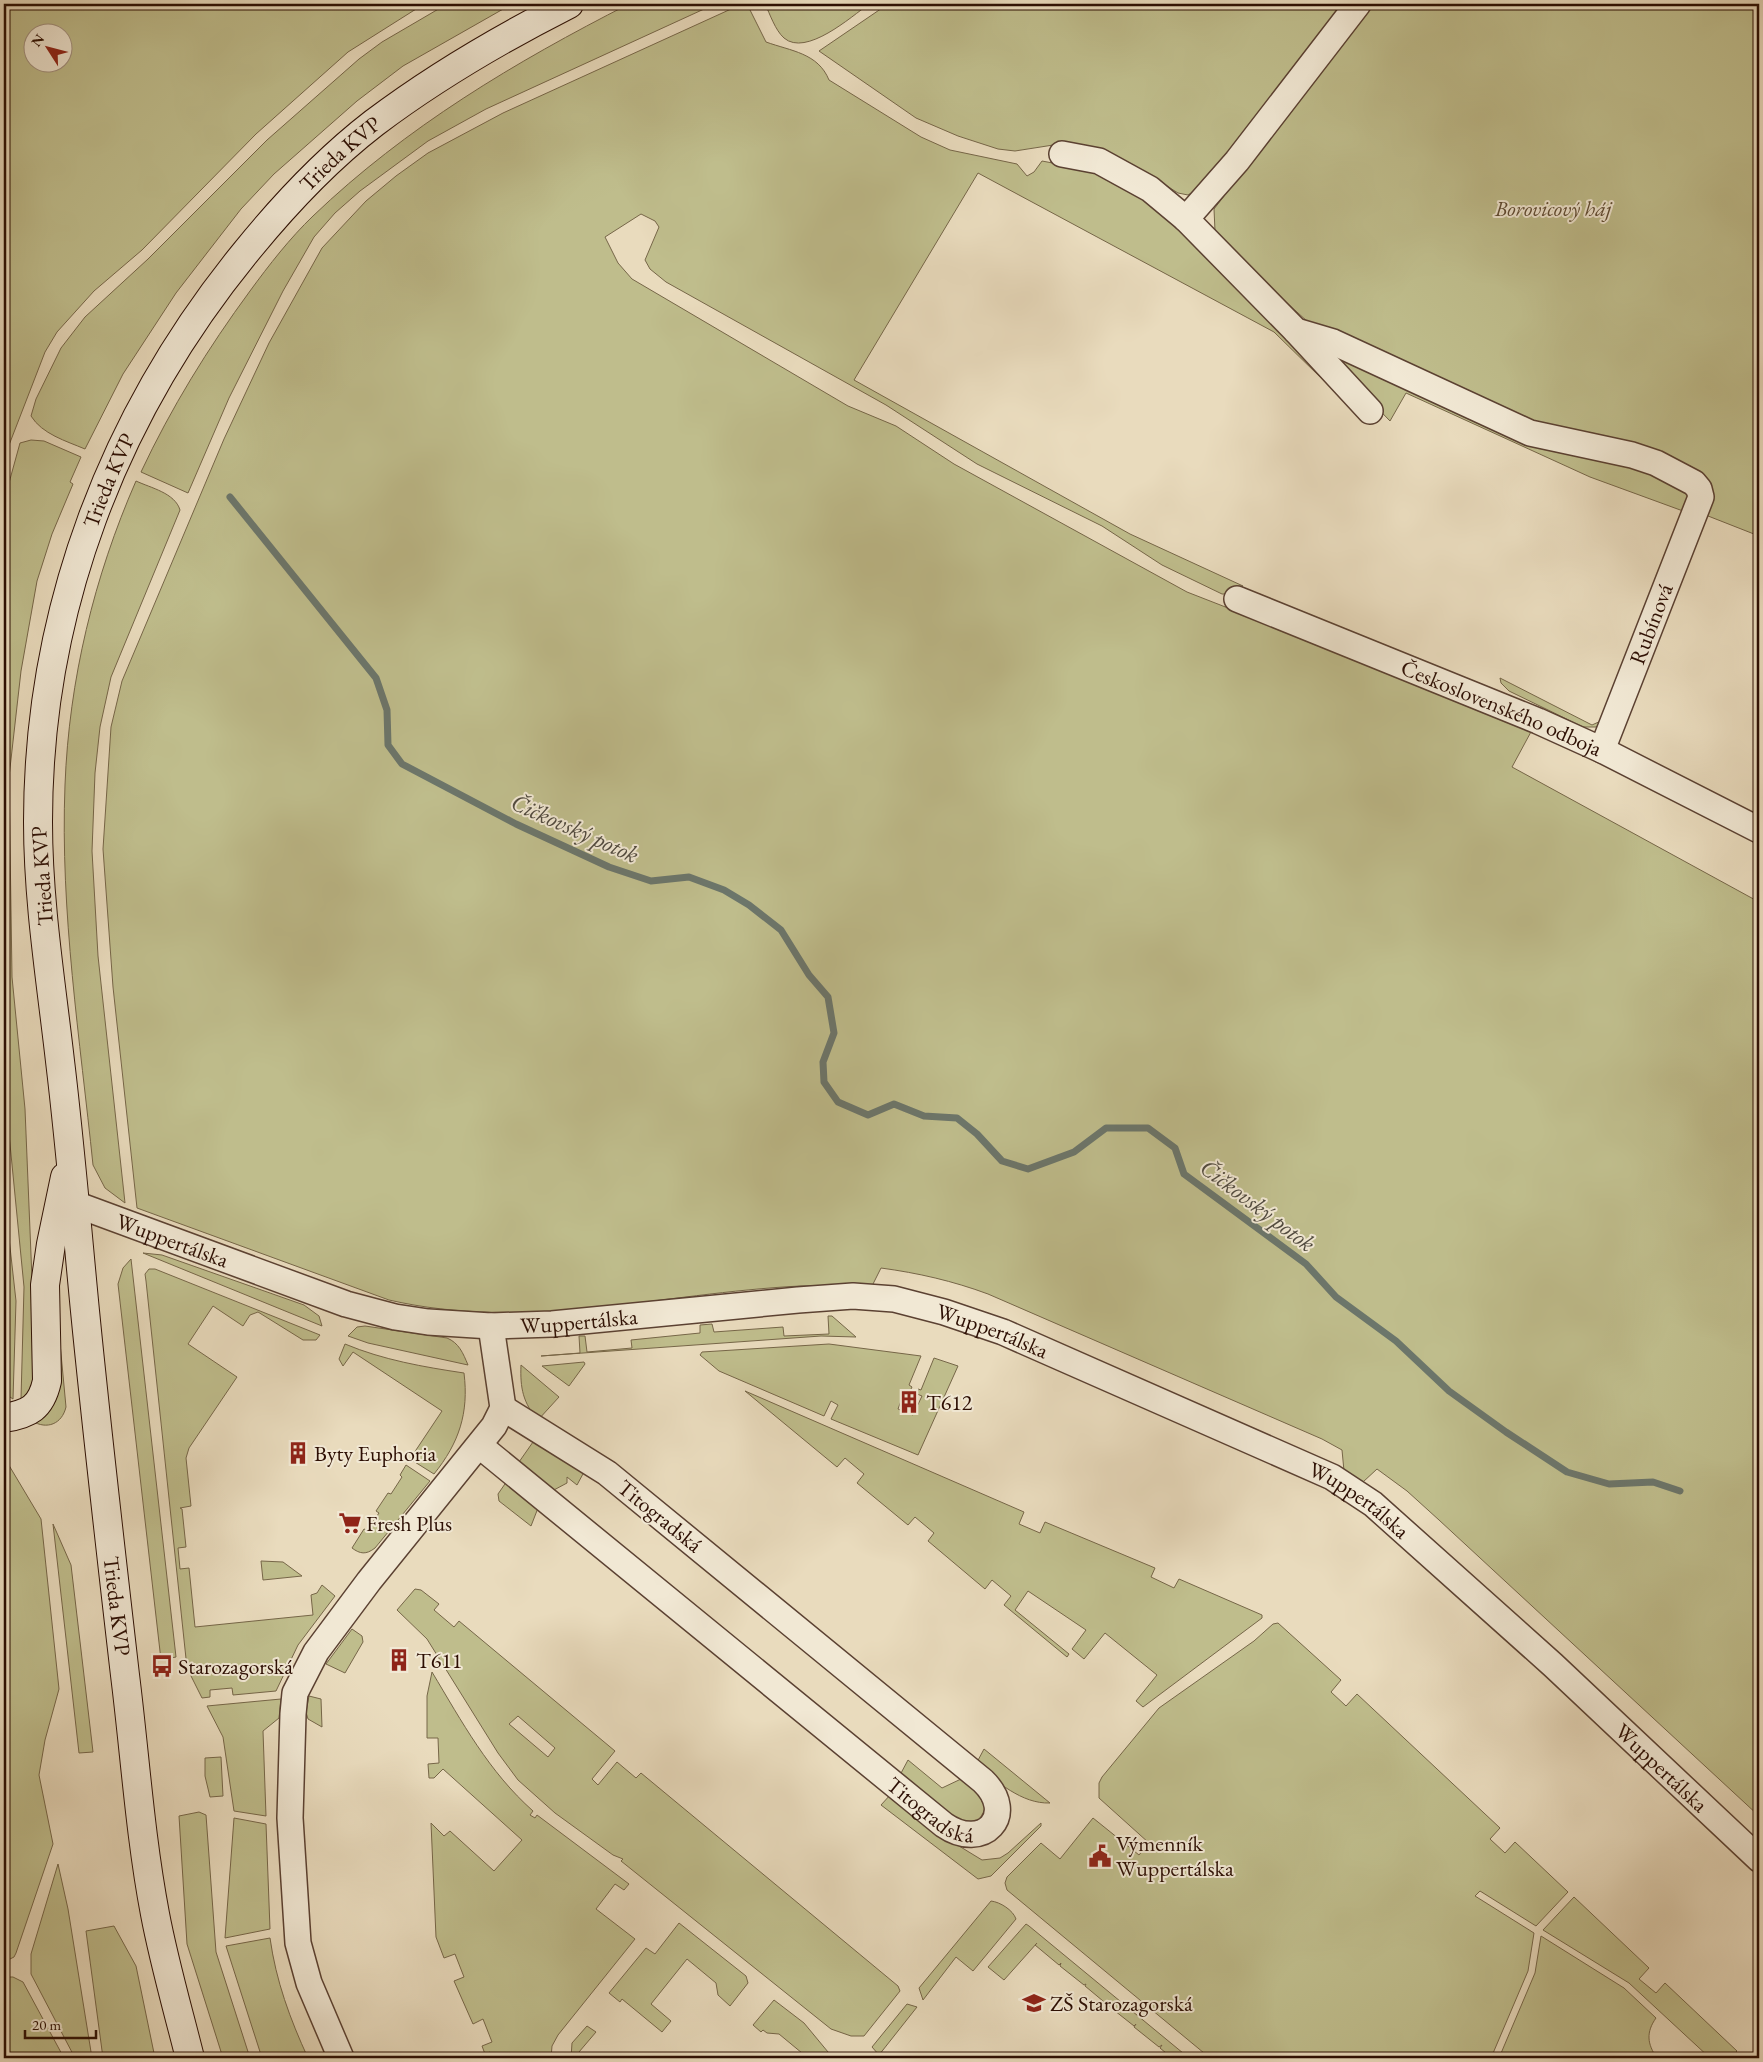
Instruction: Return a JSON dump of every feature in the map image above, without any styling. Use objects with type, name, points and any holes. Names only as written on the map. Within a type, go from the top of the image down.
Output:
[{"type":"street","name":"Trieda KVP","points":[[190,2058],[155,1916],[140,1816],[97,1443],[71,1149],[40,886],[38,820],[40,772],[48,684],[63,610],[100,495],[132,423],[221,283],[269,224],[333,158],[372,125],[450,69],[569,4]]},
{"type":"street","points":[[1186,219],[1237,161],[1358,4]]},
{"type":"street","points":[[1062,154],[1098,161],[1138,180],[1186,219],[1296,332],[1370,412]]},
{"type":"street","name":"Rubínová","points":[[1296,332],[1333,342],[1530,433],[1632,455],[1656,463],[1694,483],[1699,489],[1700,497],[1602,750]]},
{"type":"street","name":"Československého odboja","points":[[1237,599],[1538,721],[1602,750],[1759,830]]},
{"type":"street","name":"Trieda KVP","points":[[4,1418],[25,1414],[32,1409],[45,1390],[47,1381],[46,1285],[51,1244],[71,1149]]},
{"type":"street","name":"Wuppertálska","points":[[75,1204],[346,1304],[395,1317],[428,1322],[491,1326],[552,1324],[751,1304],[870,1296],[894,1299],[944,1312],[1011,1336],[1332,1477],[1352,1488],[1380,1509],[1554,1665],[1759,1859]]},
{"type":"street","points":[[341,2058],[309,1983],[298,1943],[290,1818],[292,1714],[295,1694],[316,1652],[369,1581],[480,1446],[503,1408],[491,1326]]},
{"type":"street","name":"Titogradská","points":[[480,1446],[944,1825],[965,1835],[978,1834],[994,1820],[998,1809],[997,1798],[983,1781],[607,1473],[503,1408]]},
{"type":"green space","points":[[4,4],[424,4],[348,52],[256,134],[142,250],[94,291],[57,332],[45,352],[4,458]]},
{"type":"green space","points":[[447,4],[512,4],[403,66],[357,101],[274,174],[241,209],[176,293],[123,374],[85,449],[41,428],[31,416],[36,399],[61,348],[85,317],[148,259],[267,140],[359,59],[382,42]]},
{"type":"green space","points":[[629,4],[715,4],[486,109],[428,141],[360,191],[335,213],[314,237],[283,291],[229,398],[188,493],[141,472],[191,379],[219,334],[272,262],[313,216],[386,153],[463,98],[545,49]]},
{"type":"green space","points":[[742,4],[747,4],[766,42],[811,58],[824,71],[829,80],[921,137],[950,150],[1017,164],[1027,176],[1034,172],[1042,161],[1106,173],[1136,190],[1173,221],[1364,420],[1274,332],[978,173],[854,380],[1130,534],[1243,586],[1233,587],[1228,594],[1222,594],[1162,565],[1102,526],[977,464],[886,405],[666,282],[650,269],[645,260],[659,227],[655,221],[641,214],[605,237],[618,263],[632,279],[848,406],[896,426],[954,464],[1187,592],[1479,706],[1532,730],[1512,767],[1759,902],[1759,1816],[1439,1520],[1407,1491],[1377,1469],[1363,1482],[1344,1471],[1342,1450],[1322,1439],[988,1294],[935,1278],[881,1268],[872,1286],[809,1286],[748,1290],[594,1308],[543,1311],[492,1312],[441,1309],[389,1300],[137,1208],[113,987],[103,849],[111,727],[122,681],[224,439],[269,343],[322,248],[366,201],[428,153],[503,113]]},
{"type":"green space","points":[[765,4],[869,4],[828,33],[804,43],[793,43],[781,35]]},
{"type":"green space","points":[[888,4],[1345,4],[1201,187],[1188,195],[1178,193],[1140,169],[1066,143],[1015,151],[998,149],[958,136],[916,118],[819,51]]},
{"type":"green space","name":"Borovicový háj","points":[[1372,4],[1759,4],[1759,536],[1703,514],[1708,495],[1540,428],[1308,322],[1256,275],[1215,231],[1214,209]]},
{"type":"green space","points":[[1322,351],[1640,464],[1692,493],[1683,511],[1590,477],[1406,393],[1390,421]]},
{"type":"green space","points":[[31,440],[44,441],[81,457],[70,482],[73,484],[52,534],[37,581],[21,671],[9,777],[12,977],[25,1109],[34,1295],[33,1383],[32,1389],[21,1399],[24,1287],[4,1083],[4,501],[20,443]]},
{"type":"green space","points":[[136,481],[168,495],[180,510],[111,677],[100,727],[95,773],[92,851],[98,956],[125,1203],[105,1188],[93,1165],[72,975],[65,880],[64,833],[67,746],[78,668],[96,592],[121,517]]},
{"type":"green space","points":[[1500,678],[1592,725],[1603,720],[1596,727],[1583,727],[1509,691],[1501,683]]},
{"type":"green space","points":[[4,1193],[16,1301],[13,1399],[4,1393]]},
{"type":"green space","points":[[143,1253],[162,1255],[304,1305],[319,1316],[322,1326]]},
{"type":"green space","points":[[131,1259],[176,1657],[161,1660],[118,1284],[123,1268]]},
{"type":"green space","points":[[149,1269],[155,1269],[320,1335],[316,1340],[303,1340],[258,1312],[250,1315],[243,1326],[213,1306],[188,1344],[237,1377],[189,1448],[186,1458],[191,1506],[180,1508],[182,1509],[186,1547],[178,1548],[180,1569],[189,1568],[195,1627],[313,1615],[311,1595],[317,1593],[322,1585],[335,1596],[298,1645],[276,1691],[233,1695],[232,1688],[210,1690],[210,1697],[202,1698],[187,1668],[145,1274]]},
{"type":"green space","points":[[55,1290],[66,1407],[61,1418],[53,1424],[43,1425],[32,1421],[44,1414],[53,1405],[59,1382],[60,1367]]},
{"type":"green space","points":[[828,1316],[832,1316],[856,1337],[821,1336],[541,1356],[580,1353],[579,1336],[585,1336],[587,1352],[632,1348],[631,1340],[700,1333],[700,1325],[712,1324],[714,1332],[783,1327],[784,1336],[829,1334]]},
{"type":"green space","points":[[365,1326],[447,1338],[458,1346],[468,1365],[368,1343],[348,1336],[357,1327]]},
{"type":"green space","points":[[345,1344],[389,1359],[464,1373],[465,1401],[460,1427],[450,1451],[434,1474],[410,1459],[442,1411],[353,1352],[343,1366],[339,1359]]},
{"type":"green space","points":[[829,1344],[921,1356],[909,1385],[912,1387],[910,1391],[905,1390],[898,1409],[913,1415],[922,1396],[917,1394],[918,1389],[921,1390],[934,1358],[958,1366],[918,1455],[831,1419],[838,1405],[831,1401],[824,1416],[719,1371],[700,1355],[702,1352]]},
{"type":"green space","points":[[584,1362],[585,1364],[569,1386],[542,1366]]},
{"type":"green space","points":[[521,1365],[559,1397],[538,1420],[529,1407],[524,1395],[521,1381]]},
{"type":"green space","points":[[745,1391],[1024,1512],[1019,1524],[1040,1533],[1045,1522],[1155,1568],[1151,1577],[1174,1588],[1179,1579],[1262,1615],[1262,1618],[1143,1707],[1136,1701],[1157,1675],[1105,1633],[1084,1659],[1072,1649],[1086,1630],[1028,1591],[1015,1610],[1069,1654],[1067,1657],[1004,1605],[1011,1596],[992,1580],[985,1589],[928,1541],[934,1533],[915,1517],[908,1525],[857,1483],[864,1474],[845,1458],[837,1467]]},
{"type":"green space","points":[[533,1442],[584,1472],[577,1485],[567,1477],[567,1483],[552,1491],[519,1462]]},
{"type":"green space","points":[[4,1457],[41,1519],[59,1689],[45,1740],[39,1775],[53,1844],[16,1953],[14,1957],[4,1962]]},
{"type":"green space","points":[[406,1465],[430,1481],[375,1548],[366,1553],[355,1550],[352,1548],[364,1529],[367,1530],[379,1513],[376,1511],[388,1493],[391,1494],[402,1477],[400,1475]]},
{"type":"green space","points":[[507,1481],[538,1508],[531,1526],[499,1501],[498,1494]]},
{"type":"green space","points":[[53,1524],[71,1565],[93,1752],[79,1753]]},
{"type":"green space","points":[[261,1561],[283,1562],[302,1576],[263,1580]]},
{"type":"green space","points":[[415,1589],[421,1590],[439,1604],[434,1610],[454,1627],[459,1621],[615,1751],[592,1779],[598,1785],[617,1762],[636,1778],[641,1773],[898,1986],[900,1991],[864,2036],[851,2036],[831,2029],[621,1861],[623,1859],[613,1855],[555,1813],[518,1780],[498,1753],[427,1639],[397,1610]],"holes":[[[518,1716],[555,1748],[548,1757],[509,1724]]]},
{"type":"green space","points":[[1278,1623],[1341,1680],[1331,1692],[1346,1706],[1357,1694],[1500,1828],[1490,1839],[1505,1853],[1515,1842],[1568,1892],[1536,1926],[1480,1891],[1475,1896],[1534,1933],[1528,1971],[1491,2058],[1210,2058],[1007,1890],[1005,1883],[1007,1877],[1041,1843],[1060,1859],[1093,1818],[1139,1855],[1149,1843],[1099,1798],[1099,1783],[1102,1777],[1159,1708],[1254,1641],[1273,1624]]},
{"type":"green space","points":[[352,1629],[362,1636],[363,1642],[345,1673],[326,1664]]},
{"type":"green space","points":[[432,1672],[477,1746],[503,1780],[533,1811],[530,1815],[535,1818],[537,1815],[629,1884],[624,1890],[615,1884],[596,1909],[635,1939],[558,2035],[552,2046],[551,2058],[492,2058],[490,2052],[485,2054],[482,2046],[492,2042],[483,2019],[473,2024],[454,1981],[464,1977],[455,1954],[444,1958],[436,1937],[431,1823],[444,1836],[450,1831],[494,1871],[522,1840],[443,1769],[434,1778],[429,1778],[428,1764],[439,1763],[438,1738],[427,1738],[427,1696]]},
{"type":"green space","points":[[309,1696],[321,1699],[322,1727],[308,1719],[306,1712]]},
{"type":"green space","points":[[281,1699],[279,1718],[263,1731],[266,1816],[234,1811],[223,1737],[207,1706]]},
{"type":"green space","points":[[984,1749],[1050,1803],[1029,1800],[1020,1796],[975,1766]]},
{"type":"green space","points":[[221,1757],[223,1796],[210,1797],[205,1776],[205,1758]]},
{"type":"green space","points":[[908,1760],[942,1788],[961,1779],[979,1795],[985,1808],[982,1816],[974,1823],[962,1824],[900,1775]]},
{"type":"green space","points":[[891,1794],[941,1835],[982,1860],[1000,1858],[1041,1823],[1041,1826],[991,1876],[978,1879],[881,1805]]},
{"type":"green space","points":[[199,1812],[206,1815],[216,1952],[250,2058],[223,2058],[187,1944],[179,1816]]},
{"type":"green space","points":[[234,1818],[266,1824],[270,1929],[225,1938]]},
{"type":"green space","points":[[58,1864],[68,1909],[92,2058],[75,2058],[31,1974],[31,1954]]},
{"type":"green space","points":[[1574,1897],[1649,1968],[1639,1979],[1656,1993],[1665,1983],[1737,2051],[1730,2058],[1710,2058],[1629,1983],[1543,1930]]},
{"type":"green space","points":[[991,1901],[1006,1907],[1016,1919],[973,1971],[956,1957],[923,2000],[919,1988]]},
{"type":"green space","points":[[679,1923],[746,1976],[748,1983],[730,2006],[718,1995],[716,1983],[687,1959],[651,2004],[671,2021],[662,2032],[622,1999],[620,2002],[609,1993],[646,1948],[655,1954]]},
{"type":"green space","points":[[1026,1924],[1189,2058],[1172,2058],[1160,2048],[1162,2045],[1159,2047],[1134,2027],[1136,2024],[1134,2026],[1110,2007],[1111,2004],[1109,2006],[1085,1986],[1086,1984],[1084,1985],[1060,1966],[1061,1963],[1059,1965],[1035,1945],[1004,1980],[988,1967]]},
{"type":"green space","points":[[114,1926],[136,1966],[155,2058],[103,2058],[86,1931]]},
{"type":"green space","points":[[1541,1936],[1624,1988],[1656,2018],[1649,2033],[1649,2038],[1651,2048],[1657,2058],[1499,2058],[1535,1973]]},
{"type":"green space","points":[[270,1938],[284,2000],[308,2058],[262,2058],[226,1946]]},
{"type":"green space","points":[[4,1977],[13,1977],[23,1982],[64,2058],[4,2058]]},
{"type":"green space","points":[[774,2000],[804,2023],[833,2058],[808,2058],[779,2034],[767,2033],[763,2030],[761,2032],[753,2025]]},
{"type":"green space","points":[[907,2004],[917,2007],[879,2055],[872,2047]]},
{"type":"green space","points":[[587,2026],[596,2032],[579,2052],[586,2058],[571,2058],[572,2043]]},
{"type":"waterway","name":"Čičkovský potok","points":[[230,497],[376,678],[387,710],[388,745],[402,764],[516,824],[609,867],[651,881],[689,877],[724,890],[749,905],[781,930],[809,975],[828,997],[834,1033],[823,1062],[824,1082],[838,1102],[868,1115],[894,1104],[924,1116],[957,1118],[977,1134],[1002,1161],[1028,1169],[1074,1152],[1106,1128],[1148,1128],[1175,1148],[1184,1174],[1306,1264],[1336,1297],[1396,1341],[1449,1391],[1506,1432],[1567,1472],[1609,1484],[1653,1482],[1680,1491]]},
{"type":"place","name":"T612","points":[[909,1402]]},
{"type":"place","name":"Byty Euphoria","points":[[298,1453]]},
{"type":"place","name":"Fresh Plus","points":[[350,1523]]},
{"type":"place","name":"T611","points":[[399,1660]]},
{"type":"place","name":"Starozagorská","points":[[162,1666]]},
{"type":"place","name":"Výmenník Wuppertálska","points":[[1100,1856]]},
{"type":"place","name":"ZŠ Starozagorská","points":[[1034,2003]]}]
